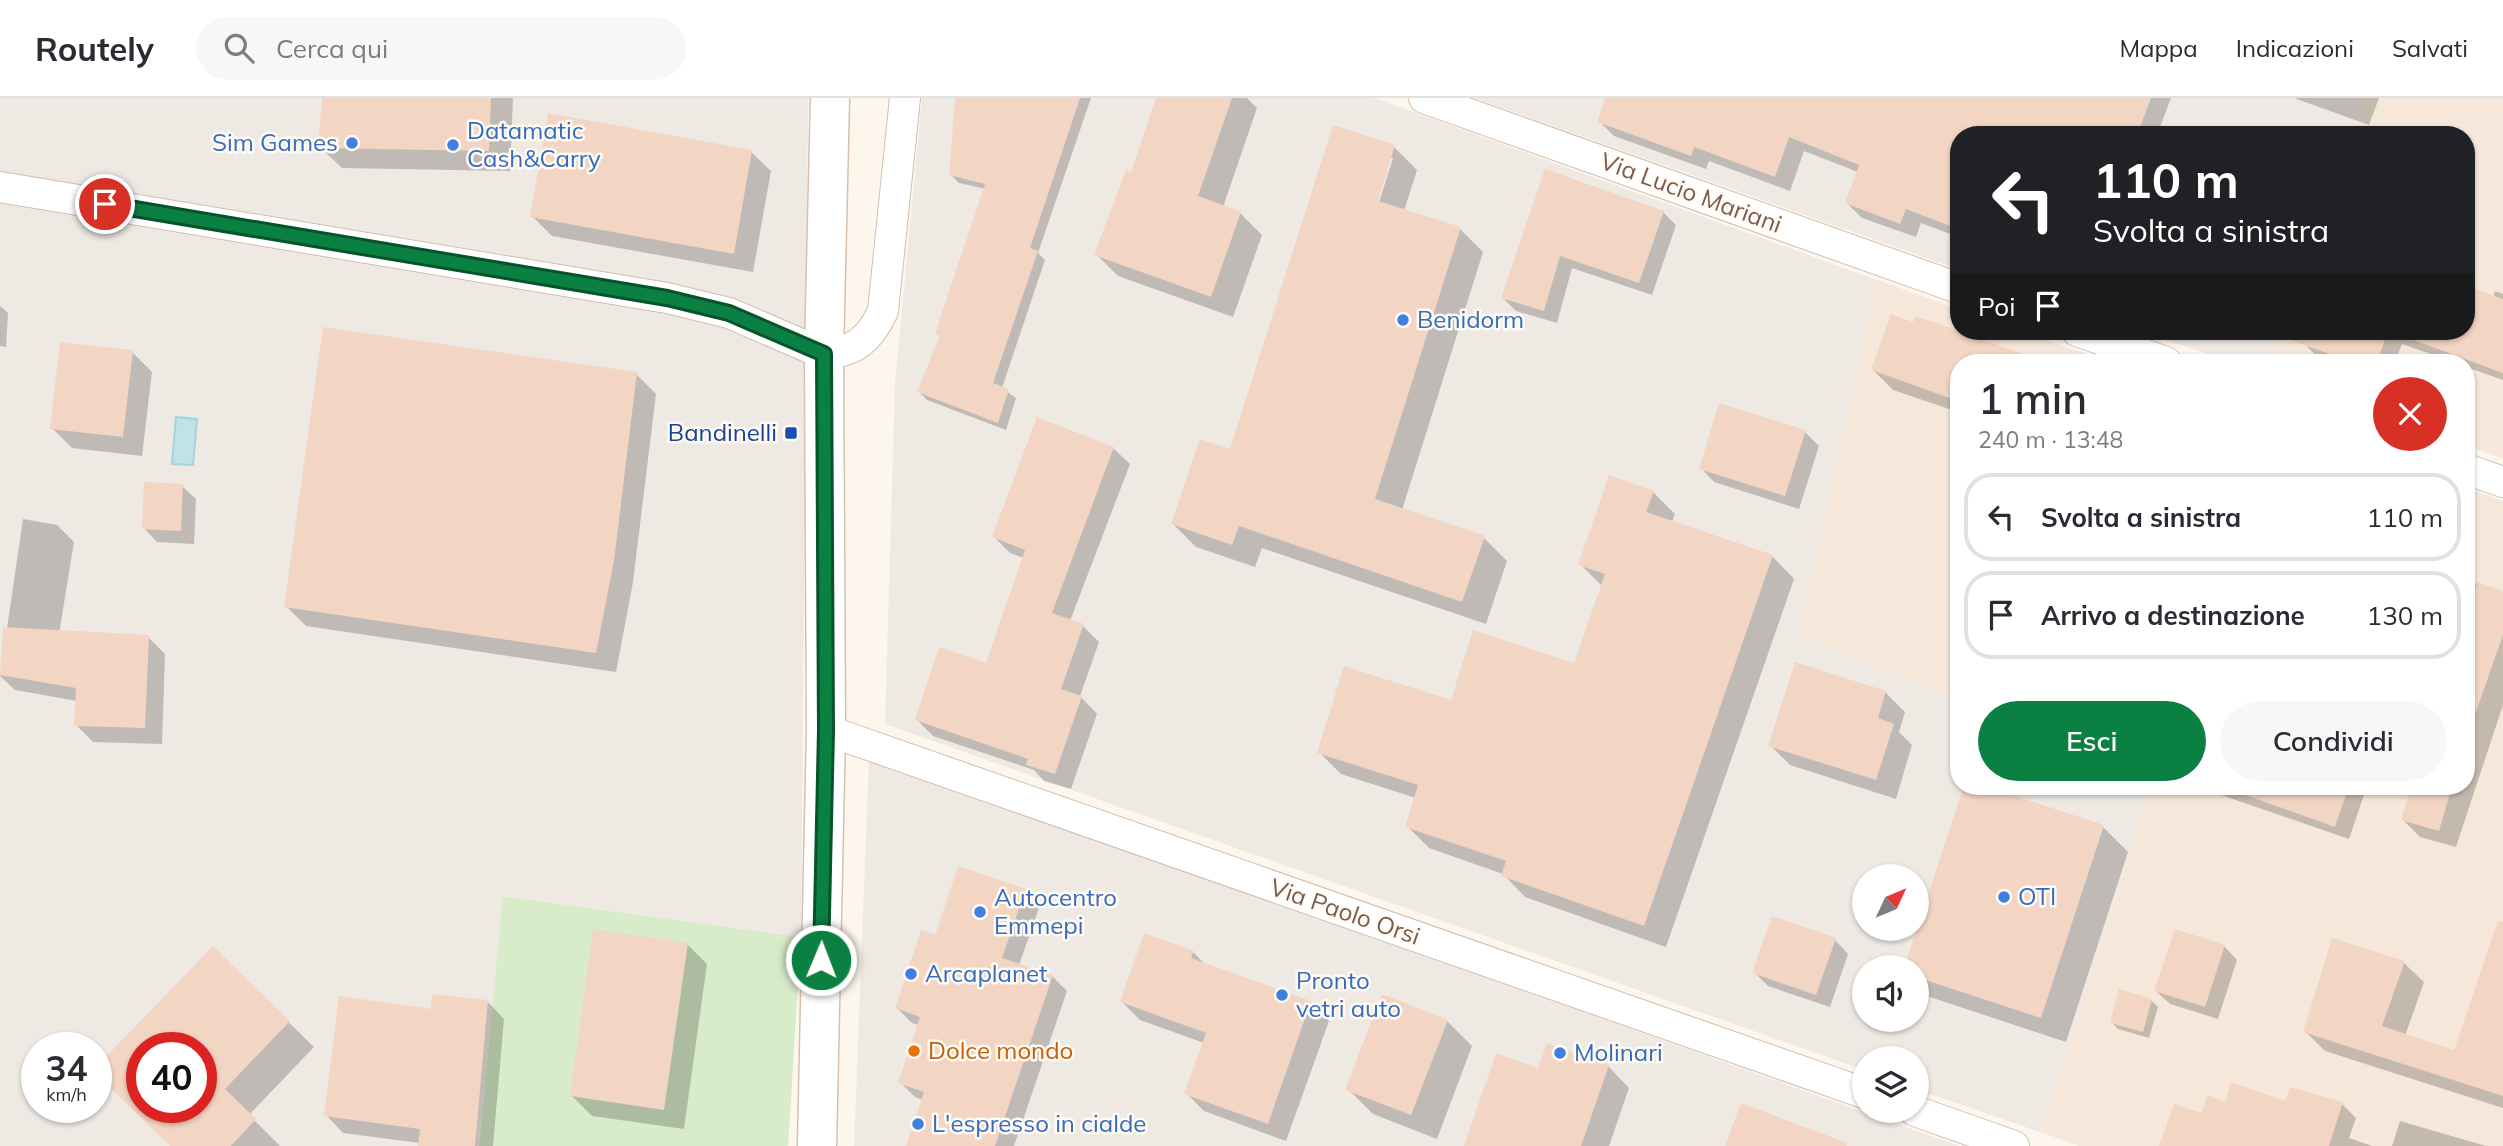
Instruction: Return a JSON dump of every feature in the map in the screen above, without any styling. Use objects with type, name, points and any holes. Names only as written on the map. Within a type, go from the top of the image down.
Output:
[{"type":"street","points":[[817,1146],[826,730],[824,354],[830,98]]},
{"type":"street","points":[[0,187],[667,298],[740,317],[824,354],[858,346],[869,337],[883,311],[905,98]]},
{"type":"street","name":"Via Lucio Mariani","points":[[1423,98],[1950,285]]},
{"type":"street","points":[[2103,340],[2142,354]]},
{"type":"street","points":[[2475,472],[2503,482]]},
{"type":"street","name":"Via Paolo Orsi","points":[[826,730],[1852,1089]]},
{"type":"street","points":[[1929,1116],[2014,1146]]},
{"type":"shaded area","points":[[0,98],[808,98],[801,937],[504,896],[478,1146],[0,1146]]},
{"type":"shaded area","points":[[922,98],[1375,98],[1877,280],[1798,634],[1950,698],[1950,795],[2149,795],[2040,1132],[1929,1094],[1929,1046],[1852,1046],[1852,1066],[885,724],[895,384]]},
{"type":"shaded area","points":[[1474,98],[2360,98],[2349,126],[1950,126],[1950,266]]},
{"type":"shaded area","points":[[2360,98],[2503,98],[2503,459],[2475,448],[2475,354],[2265,354],[2271,340],[2475,340],[2475,126],[2349,126]]},
{"type":"shaded area","points":[[1877,280],[1950,306],[1950,340],[2046,340],[2087,354],[1950,354],[1950,698],[1798,634]]},
{"type":"shaded area","points":[[2167,340],[2271,340],[2265,354],[2208,354]]},
{"type":"shaded area","points":[[2475,491],[2503,501],[2503,1146],[2079,1146],[2040,1132],[2149,795],[2475,795]]},
{"type":"shaded area","points":[[869,757],[1852,1108],[1852,1123],[1895,1123],[1959,1146],[854,1146]]},
{"type":"green space","points":[[503,896],[801,937],[788,1146],[479,1146]]},
{"type":"water","points":[[176,417],[197,419],[193,465],[172,464]]},
{"type":"building","points":[[322,98],[491,98],[489,151],[318,148]]},
{"type":"building","points":[[955,98],[1080,98],[1030,248],[1038,251],[993,383],[1009,389],[998,423],[917,392],[940,335],[935,334],[985,184],[949,175]]},
{"type":"building","points":[[1156,98],[1232,98],[1198,196],[1241,212],[1211,297],[1094,255],[1126,170],[1131,172]]},
{"type":"building","points":[[1605,98],[2151,98],[2140,126],[1950,126],[1950,226],[1906,209],[1900,224],[1845,203],[1859,165],[1789,137],[1775,177],[1694,147],[1691,156],[1597,122]]},
{"type":"building","points":[[548,113],[752,150],[734,254],[530,217]]},
{"type":"building","points":[[1333,125],[1395,145],[1378,201],[1461,227],[1375,499],[1485,536],[1462,602],[1239,526],[1232,545],[1171,524],[1200,439],[1230,449]]},
{"type":"building","points":[[1545,169],[1664,211],[1639,283],[1560,256],[1544,311],[1501,298]]},
{"type":"building","points":[[2475,289],[2503,299],[2503,373],[2475,363],[2475,354],[2451,354],[2413,340],[2475,340]]},
{"type":"building","points":[[1891,314],[1913,322],[1916,316],[1950,328],[1950,340],[1984,340],[2024,354],[1950,354],[1950,398],[1871,370]]},
{"type":"building","points":[[323,327],[637,372],[614,561],[596,653],[284,607]]},
{"type":"building","points":[[2290,340],[2385,340],[2380,354],[2329,354]]},
{"type":"building","points":[[60,342],[133,350],[123,437],[50,429]]},
{"type":"building","points":[[1719,403],[1806,430],[1785,496],[1699,469]]},
{"type":"building","points":[[1037,417],[1114,447],[1052,613],[1084,624],[1061,689],[1082,696],[1055,774],[1026,765],[1028,759],[915,720],[939,647],[986,663],[1025,550],[992,537]]},
{"type":"building","points":[[1609,475],[1654,491],[1646,512],[1773,555],[1644,926],[1501,876],[1506,861],[1405,827],[1418,785],[1317,753],[1344,666],[1451,700],[1473,630],[1574,663],[1605,574],[1578,565]]},
{"type":"building","points":[[144,482],[183,484],[181,531],[142,529]]},
{"type":"building","points":[[2477,582],[2503,591],[2503,635],[2475,715]]},
{"type":"building","points":[[3,627],[149,635],[145,728],[74,726],[76,688],[0,675]]},
{"type":"building","points":[[1795,662],[1886,691],[1878,718],[1894,724],[1876,780],[1768,746]]},
{"type":"building","name":"OTI","points":[[1961,795],[2012,795],[2104,825],[2041,1018],[1929,981],[1929,955],[1908,955],[1913,942],[1929,941],[1929,892]]},
{"type":"building","points":[[2245,795],[2346,795],[2335,827]]},
{"type":"building","points":[[2408,795],[2449,795],[2439,831],[2401,820]]},
{"type":"building","points":[[958,866],[1026,889],[1002,958],[1053,975],[995,1146],[906,1146],[924,1092],[898,1083],[920,1017],[895,1008],[921,930],[935,935]]},
{"type":"building","points":[[1772,916],[1836,938],[1816,995],[1752,973]]},
{"type":"building","points":[[2498,921],[2503,922],[2503,1096],[2303,1032],[2332,938],[2405,961],[2382,1026],[2454,1050]]},
{"type":"building","points":[[593,929],[688,943],[664,1110],[570,1096]]},
{"type":"building","points":[[2175,929],[2225,945],[2205,1007],[2154,991]]},
{"type":"building","points":[[1144,933],[1194,951],[1191,958],[1311,1001],[1268,1124],[1184,1094],[1206,1033],[1120,1002]]},
{"type":"building","points":[[213,946],[290,1021],[225,1089],[256,1119],[231,1146],[170,1146],[146,1123],[217,1123],[217,1032],[130,1032]]},
{"type":"building","points":[[2119,989],[2152,999],[2143,1032],[2110,1023]]},
{"type":"building","points":[[432,994],[488,1000],[475,1146],[418,1146],[420,1129],[324,1116],[339,996],[431,1009]]},
{"type":"building","points":[[1382,994],[1448,1020],[1411,1115],[1345,1090]]},
{"type":"building","points":[[126,1036],[126,1103],[112,1090],[112,1050]]},
{"type":"building","points":[[1547,1043],[1609,1065],[1581,1146],[1464,1146],[1496,1053],[1538,1068]]},
{"type":"building","points":[[2231,1082],[2285,1101],[2290,1087],[2343,1102],[2329,1146],[2159,1146],[2174,1104],[2201,1113],[2208,1095],[2225,1102]]},
{"type":"building","points":[[1741,1103],[1847,1143],[1847,1146],[1725,1146]]},
{"type":"place","name":"Sim Games","points":[[352,143]]},
{"type":"place","name":"Datamatic Cash&Carry","points":[[453,145]]},
{"type":"place","name":"Benidorm","points":[[1403,320]]},
{"type":"place","name":"Bandinelli","points":[[791,433]]},
{"type":"place","name":"OTI","points":[[2004,897]]},
{"type":"place","name":"Autocentro Emmepi","points":[[980,912]]},
{"type":"place","name":"Arcaplanet","points":[[911,974]]},
{"type":"place","name":"Pronto vetri auto","points":[[1282,995]]},
{"type":"place","name":"Dolce mondo","points":[[914,1051]]},
{"type":"place","name":"Molinari","points":[[1560,1053]]},
{"type":"place","name":"L'espresso in cialde","points":[[918,1124]]},
{"type":"route","points":[[105,204],[667,298],[729,313],[774,330],[824,354],[826,730],[821,960]]}]
